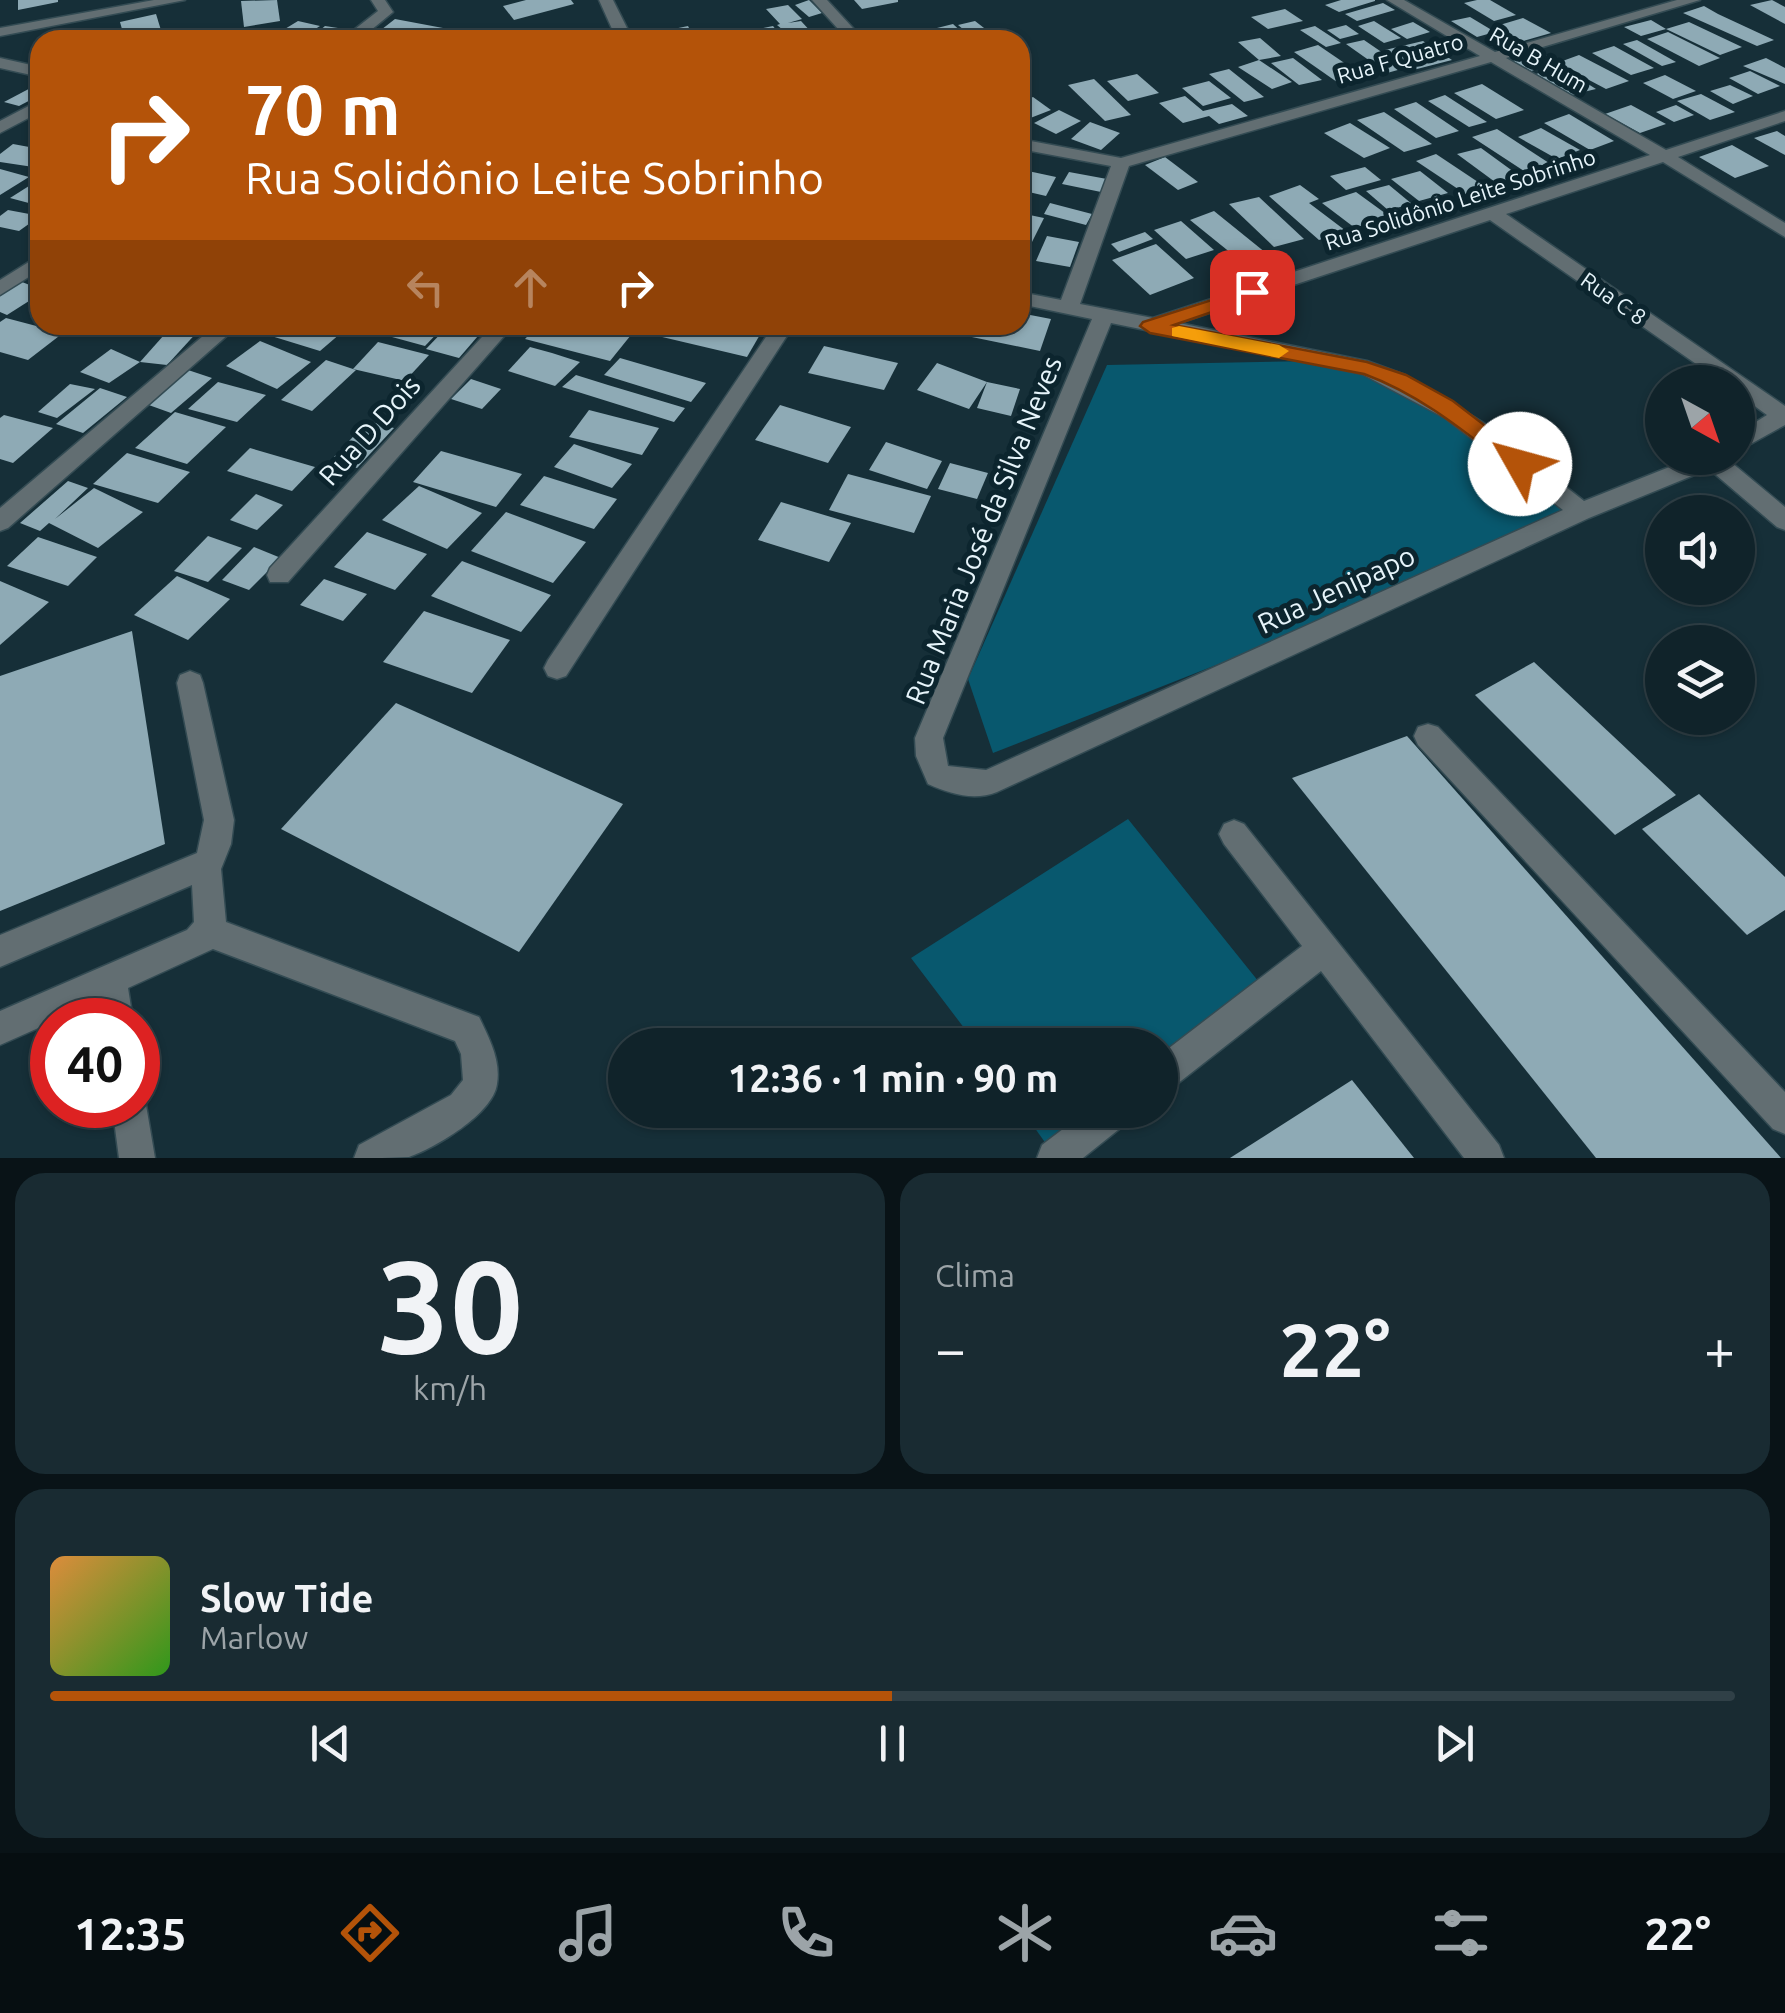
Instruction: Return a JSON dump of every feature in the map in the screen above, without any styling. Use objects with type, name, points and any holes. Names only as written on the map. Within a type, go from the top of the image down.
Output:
[{"type":"street","points":[[0,32],[178,0]]},
{"type":"street","points":[[362,30],[386,12],[378,0]]},
{"type":"street","points":[[606,0],[620,30]]},
{"type":"street","points":[[819,0],[847,30]]},
{"type":"street","name":"Rua B Hum","points":[[1394,0],[1663,156],[1785,232]]},
{"type":"street","name":"Rua F Quatro","points":[[1121,163],[1693,0]]},
{"type":"street","points":[[0,63],[30,70]]},
{"type":"street","points":[[0,128],[30,111]]},
{"type":"street","name":"Rua Solidônio Leite Sobrinho","points":[[1150,326],[1785,116]]},
{"type":"street","points":[[1030,146],[1121,163],[1068,309]]},
{"type":"street","name":"Rua C 8","points":[[1492,213],[1711,365]]},
{"type":"street","points":[[0,290],[30,269]]},
{"type":"street","points":[[1030,300],[1367,368],[1399,380],[1446,406],[1581,512]]},
{"type":"street","name":"Rua Maria José da Silva Neves","points":[[987,783],[954,782],[938,775],[930,756],[929,738],[1103,317]]},
{"type":"street","points":[[0,522],[217,335]]},
{"type":"street","name":"Rua D Dois","points":[[279,575],[495,335]]},
{"type":"street","points":[[558,668],[777,335]]},
{"type":"street","name":"Rua C 8","points":[[1755,396],[1784,416]]},
{"type":"street","points":[[1755,433],[1784,416]]},
{"type":"street","name":"Rua Jenipapo","points":[[987,783],[1581,512],[1671,475]]},
{"type":"street","points":[[1732,475],[1785,521]]},
{"type":"street","points":[[0,1028],[198,941],[208,931],[206,869],[216,844],[219,820],[190,683]]},
{"type":"street","points":[[1428,736],[1785,1116]]},
{"type":"street","points":[[1234,834],[1486,1158]]},
{"type":"street","points":[[0,951],[200,867],[206,869]]},
{"type":"street","points":[[208,931],[467,1029],[478,1052],[480,1085],[463,1107],[372,1158]]},
{"type":"street","points":[[1178,1062],[1324,949]]},
{"type":"street","points":[[110,980],[113,998]]},
{"type":"street","points":[[132,1128],[137,1158]]},
{"type":"street","points":[[1055,1158],[1093,1128]]},
{"type":"shaded area","points":[[1365,360],[1434,403],[1582,521],[993,753],[968,679],[1107,365]]},
{"type":"shaded area","points":[[1128,819],[1271,997],[1178,1060],[1178,1028],[964,1028],[911,958]]},
{"type":"shaded area","points":[[1035,1128],[1078,1128],[1049,1148]]},
{"type":"building","points":[[18,0],[58,0],[58,2],[18,10]]},
{"type":"building","points":[[277,0],[280,21],[244,27],[241,1]]},
{"type":"building","points":[[526,0],[571,0],[574,4],[514,20],[503,6]]},
{"type":"building","points":[[809,0],[822,13],[809,17],[795,5]]},
{"type":"building","points":[[854,0],[898,0],[898,2],[862,9]]},
{"type":"building","points":[[1341,0],[1375,1],[1339,12],[1325,5]]},
{"type":"building","points":[[1490,0],[1516,15],[1494,21],[1464,3]]},
{"type":"building","points":[[1772,0],[1785,7],[1785,24],[1750,5]]},
{"type":"building","points":[[1383,3],[1395,10],[1357,21],[1345,14]]},
{"type":"building","points":[[788,5],[802,19],[788,23],[801,21],[809,30],[783,30],[766,9]]},
{"type":"building","points":[[1704,6],[1774,40],[1757,46],[1683,13]]},
{"type":"building","points":[[1285,9],[1303,21],[1268,29],[1251,17]]},
{"type":"building","points":[[156,14],[161,30],[122,30],[120,22]]},
{"type":"building","points":[[1470,17],[1495,32],[1477,37],[1451,21]]},
{"type":"building","points":[[1523,18],[1551,33],[1520,42],[1493,27]]},
{"type":"building","points":[[395,19],[443,28],[440,30],[381,30]]},
{"type":"building","points":[[1651,20],[1666,29],[1641,36],[1624,27]]},
{"type":"building","points":[[298,21],[320,26],[314,30],[283,30]]},
{"type":"building","points":[[975,21],[987,30],[964,30],[958,25]]},
{"type":"building","points":[[1374,21],[1401,38],[1384,43],[1358,26]]},
{"type":"building","points":[[1413,22],[1430,32],[1407,39],[1391,29]]},
{"type":"building","points":[[1689,22],[1742,47],[1720,55],[1666,29]]},
{"type":"building","points":[[953,24],[960,30],[929,30]]},
{"type":"building","points":[[1346,25],[1359,34],[1340,39],[1327,30]]},
{"type":"building","points":[[1315,26],[1341,43],[1326,47],[1300,30]]},
{"type":"building","points":[[1668,32],[1720,58],[1699,66],[1647,39]]},
{"type":"building","points":[[1260,38],[1281,56],[1259,60],[1238,42]]},
{"type":"building","points":[[1364,40],[1405,68],[1387,73],[1346,44]]},
{"type":"building","points":[[1637,40],[1676,62],[1662,66],[1623,44]]},
{"type":"building","points":[[1423,41],[1452,60],[1413,70],[1385,50]]},
{"type":"building","points":[[1318,45],[1362,75],[1337,82],[1294,52]]},
{"type":"building","points":[[1614,46],[1654,68],[1631,75],[1592,53]]},
{"type":"building","points":[[1540,52],[1559,62],[1531,71],[1513,61]]},
{"type":"building","points":[[1579,55],[1629,81],[1606,89],[1557,63]]},
{"type":"building","points":[[1293,58],[1322,80],[1299,85],[1271,63]]},
{"type":"building","points":[[1766,58],[1785,68],[1785,84],[1743,66]]},
{"type":"building","points":[[1259,60],[1292,82],[1272,89],[1238,67]]},
{"type":"building","points":[[1561,67],[1596,89],[1571,95],[1536,74]]},
{"type":"building","points":[[1229,69],[1264,97],[1244,102],[1209,74]]},
{"type":"building","points":[[1750,71],[1780,86],[1758,94],[1729,78]]},
{"type":"building","points":[[1137,74],[1159,93],[1128,101],[1107,81]]},
{"type":"building","points":[[1665,75],[1696,91],[1673,99],[1643,83]]},
{"type":"building","points":[[1094,79],[1131,115],[1105,121],[1068,85]]},
{"type":"building","points":[[1209,81],[1231,98],[1203,106],[1182,88]]},
{"type":"building","points":[[1482,84],[1524,110],[1496,119],[1454,93]]},
{"type":"building","points":[[1730,85],[1753,96],[1733,104],[1710,91]]},
{"type":"building","points":[[30,88],[30,100],[19,106],[4,102]]},
{"type":"building","points":[[1701,94],[1735,112],[1710,120],[1677,101]]},
{"type":"building","points":[[1445,95],[1487,122],[1469,127],[1428,101]]},
{"type":"building","points":[[1185,96],[1203,111],[1232,104],[1248,116],[1219,124],[1209,116],[1183,123],[1159,103]]},
{"type":"building","points":[[1033,97],[1051,110],[1030,118]]},
{"type":"building","points":[[1416,102],[1459,131],[1436,138],[1394,109]]},
{"type":"building","points":[[1631,105],[1666,124],[1640,133],[1605,114]]},
{"type":"building","points":[[1676,105],[1694,115],[1674,122],[1656,112]]},
{"type":"building","points":[[1059,110],[1081,121],[1056,134],[1034,123]]},
{"type":"building","points":[[1384,112],[1432,144],[1404,152],[1357,120]]},
{"type":"building","points":[[1569,114],[1614,141],[1590,150],[1544,123]]},
{"type":"building","points":[[1090,122],[1120,133],[1101,150],[1071,139]]},
{"type":"building","points":[[1350,123],[1390,148],[1364,158],[1324,133]]},
{"type":"building","points":[[1541,128],[1580,150],[1557,159],[1518,137]]},
{"type":"building","points":[[1497,129],[1549,163],[1524,171],[1472,137]]},
{"type":"building","points":[[1777,131],[1785,136],[1785,155],[1754,138]]},
{"type":"building","points":[[13,144],[30,147],[30,166],[0,162],[0,154]]},
{"type":"building","points":[[1732,145],[1769,166],[1735,178],[1699,157]]},
{"type":"building","points":[[1481,148],[1529,183],[1506,190],[1457,154]]},
{"type":"building","points":[[1436,154],[1493,192],[1473,199],[1416,161]]},
{"type":"building","points":[[1165,157],[1198,182],[1178,190],[1145,165]]},
{"type":"building","points":[[1365,167],[1381,180],[1346,190],[1330,176]]},
{"type":"building","points":[[0,169],[29,177],[0,195]]},
{"type":"building","points":[[1030,171],[1056,177],[1046,196],[1030,192]]},
{"type":"building","points":[[1420,171],[1448,193],[1419,201],[1391,179]]},
{"type":"building","points":[[1069,172],[1107,179],[1101,192],[1062,184]]},
{"type":"building","points":[[30,185],[30,203],[10,198]]},
{"type":"building","points":[[1300,185],[1319,199],[1309,203],[1346,231],[1319,240],[1269,196]]},
{"type":"building","points":[[1389,185],[1412,204],[1388,210],[1366,191]]},
{"type":"building","points":[[1356,192],[1389,216],[1355,228],[1322,203]]},
{"type":"building","points":[[1259,197],[1304,239],[1274,247],[1229,204]]},
{"type":"building","points":[[1050,203],[1092,214],[1086,225],[1044,214]]},
{"type":"building","points":[[8,210],[30,214],[30,223],[19,231],[0,227],[0,216]]},
{"type":"building","points":[[1214,211],[1266,253],[1242,262],[1190,220]]},
{"type":"building","points":[[1030,215],[1044,218],[1030,246]]},
{"type":"building","points":[[1181,221],[1214,250],[1186,259],[1154,230]]},
{"type":"building","points":[[1145,232],[1153,239],[1119,252],[1111,244]]},
{"type":"building","points":[[1047,236],[1079,242],[1070,267],[1036,261]]},
{"type":"building","points":[[1156,244],[1194,278],[1150,295],[1112,260]]},
{"type":"building","points":[[22,282],[30,285],[30,300],[7,315],[0,312],[0,295]]},
{"type":"building","points":[[1030,315],[1051,319],[1040,351],[967,336],[1030,335]]},
{"type":"building","points":[[6,318],[30,324],[30,335],[60,335],[28,360],[0,352],[0,322]]},
{"type":"building","points":[[164,335],[194,335],[167,365],[140,362]]},
{"type":"building","points":[[268,335],[339,335],[320,351]]},
{"type":"building","points":[[394,335],[435,335],[425,346]]},
{"type":"building","points":[[439,335],[479,335],[459,358],[426,349]]},
{"type":"building","points":[[529,335],[631,335],[610,361],[525,339]]},
{"type":"building","points":[[654,335],[760,335],[747,357]]},
{"type":"building","points":[[260,341],[311,362],[277,389],[226,366]]},
{"type":"building","points":[[378,342],[429,355],[405,381],[353,369]]},
{"type":"building","points":[[824,346],[898,363],[884,390],[808,373]]},
{"type":"building","points":[[530,347],[580,362],[555,386],[508,371]]},
{"type":"building","points":[[111,349],[140,362],[109,383],[80,372]]},
{"type":"building","points":[[620,358],[706,383],[691,402],[604,375]]},
{"type":"building","points":[[326,360],[356,370],[312,411],[281,400]]},
{"type":"building","points":[[937,363],[987,382],[969,409],[917,390]]},
{"type":"building","points":[[188,370],[212,378],[171,413],[146,404]]},
{"type":"building","points":[[576,375],[685,408],[674,422],[562,387]]},
{"type":"building","points":[[471,379],[501,389],[482,409],[451,399]]},
{"type":"building","points":[[218,382],[266,395],[237,422],[188,409]]},
{"type":"building","points":[[987,382],[1020,389],[1011,416],[977,408]]},
{"type":"building","points":[[70,384],[95,389],[57,418],[38,412]]},
{"type":"building","points":[[100,388],[127,397],[83,433],[56,424]]},
{"type":"building","points":[[780,405],[851,427],[828,463],[755,440]]},
{"type":"building","points":[[589,410],[659,428],[642,455],[569,437]]},
{"type":"building","points":[[175,412],[226,427],[187,464],[135,448]]},
{"type":"building","points":[[4,415],[53,428],[13,463],[0,459],[0,418]]},
{"type":"building","points":[[368,421],[394,428],[357,468],[331,460]]},
{"type":"building","points":[[886,442],[942,461],[927,489],[869,470]]},
{"type":"building","points":[[574,444],[632,464],[612,488],[554,467]]},
{"type":"building","points":[[250,448],[315,467],[292,491],[227,471]]},
{"type":"building","points":[[441,451],[522,474],[496,507],[413,482]]},
{"type":"building","points":[[127,453],[190,472],[158,503],[93,484]]},
{"type":"building","points":[[950,463],[988,473],[977,499],[938,489]]},
{"type":"building","points":[[848,474],[931,496],[914,533],[829,510]]},
{"type":"building","points":[[544,476],[617,499],[594,529],[520,505]]},
{"type":"building","points":[[68,481],[88,488],[55,519],[94,488],[143,512],[98,548],[49,523],[40,531],[20,523]]},
{"type":"building","points":[[419,486],[482,513],[447,549],[382,520]]},
{"type":"building","points":[[256,494],[283,505],[257,530],[230,520]]},
{"type":"building","points":[[781,502],[851,523],[829,562],[758,540]]},
{"type":"building","points":[[506,512],[586,542],[553,583],[471,551]]},
{"type":"building","points":[[367,532],[427,554],[395,590],[334,567]]},
{"type":"building","points":[[208,536],[242,548],[208,582],[174,571]]},
{"type":"building","points":[[38,537],[97,557],[68,586],[7,566]]},
{"type":"building","points":[[254,547],[281,558],[249,590],[222,580]]},
{"type":"building","points":[[462,561],[551,595],[521,632],[431,596]]},
{"type":"building","points":[[177,576],[230,599],[188,640],[134,615]]},
{"type":"building","points":[[324,579],[367,594],[343,621],[300,605]]},
{"type":"building","points":[[0,581],[49,602],[0,645]]},
{"type":"building","points":[[424,611],[510,640],[472,693],[383,662]]},
{"type":"building","points":[[132,631],[165,844],[0,911],[0,676]]},
{"type":"building","points":[[1534,662],[1676,795],[1615,835],[1475,695]]},
{"type":"building","points":[[396,703],[623,804],[519,952],[281,829]]},
{"type":"building","points":[[1407,736],[1781,1158],[1596,1158],[1292,778]]},
{"type":"building","points":[[1699,794],[1785,877],[1785,910],[1747,935],[1642,829]]},
{"type":"building","points":[[1352,1080],[1414,1158],[1230,1158]]},
{"type":"slow traffic","points":[[1179,332],[1279,351]]},
{"type":"route","points":[[1252,292],[1150,326],[1367,368],[1422,391],[1446,406],[1520,464]]}]
